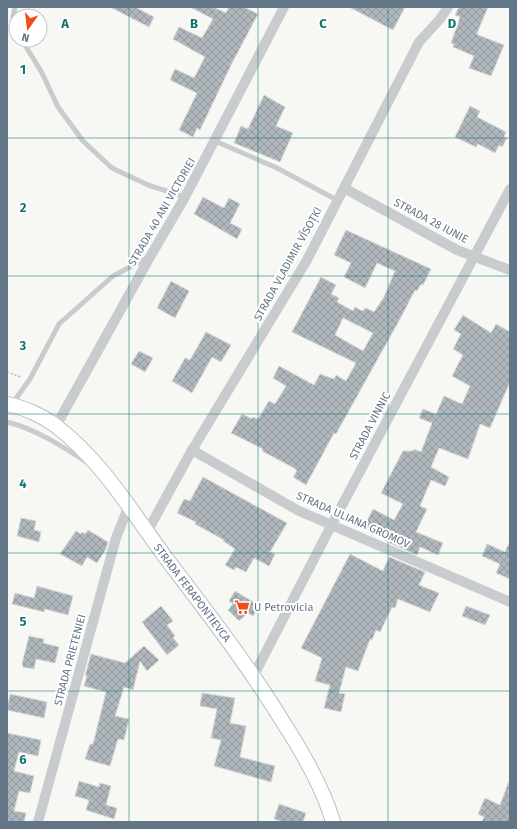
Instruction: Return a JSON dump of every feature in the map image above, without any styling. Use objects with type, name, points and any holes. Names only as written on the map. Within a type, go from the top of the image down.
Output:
[{"type":"main road","name":"STRADA FERAPONTIEVCA","points":[[9,404],[56,426],[85,453],[129,505],[147,532],[254,675],[296,743],[318,784],[333,822]]},
{"type":"street","name":"STRADA 40 ANI VICTORIEI","points":[[56,426],[185,197],[284,7]]},
{"type":"street","name":"STRADA VLADIMIR VÎSOȚKI","points":[[147,532],[192,450],[307,260],[420,42],[440,19],[448,7]]},
{"type":"street","name":"STRADA 28 IUNIE","points":[[344,188],[457,250],[510,270]]},
{"type":"street","name":"STRADA VINNIC","points":[[254,675],[331,526],[510,189]]},
{"type":"street","name":"STRADA ULIANA GROMOV","points":[[192,450],[299,511],[510,602]]},
{"type":"street","name":"STRADA PRIETENIEI","points":[[38,822],[116,538],[129,505]]},
{"type":"lane","points":[[27,48],[42,73],[58,107],[83,141],[112,168],[148,185],[185,197]]},
{"type":"lane","points":[[215,141],[277,168],[337,200]]},
{"type":"lane","points":[[9,404],[30,379],[59,324],[113,276],[150,257]]},
{"type":"lane","points":[[7,422],[20,425],[61,446],[102,472]]},
{"type":"path","points":[[7,372],[30,379]]},
{"type":"building","points":[[110,7],[135,7],[154,17],[149,27]]},
{"type":"building","points":[[190,7],[213,7],[226,13],[229,7],[244,7],[258,14],[231,65],[200,130],[197,128],[193,137],[179,130],[197,93],[170,80],[175,69],[194,78],[205,57],[173,39],[179,27],[202,38],[213,19]]},
{"type":"building","points":[[349,7],[405,7],[393,30]]},
{"type":"building","points":[[459,7],[488,7],[477,33],[478,35],[504,45],[491,76],[469,68],[474,56],[453,47],[454,44],[451,43],[460,17],[455,15]]},
{"type":"building","points":[[264,95],[285,107],[276,126],[293,133],[280,162],[234,143],[241,126],[248,129]]},
{"type":"building","points":[[470,106],[480,111],[477,117],[506,132],[504,137],[507,138],[502,147],[499,145],[495,153],[478,144],[476,147],[455,137]]},
{"type":"building","points":[[203,197],[224,208],[229,198],[240,204],[230,223],[242,229],[237,239],[194,214]]},
{"type":"building","points":[[346,230],[431,269],[423,285],[421,284],[417,291],[415,290],[336,434],[334,433],[306,485],[293,477],[297,471],[294,468],[262,451],[263,449],[231,433],[242,414],[252,419],[253,417],[258,419],[269,401],[275,404],[286,386],[273,378],[279,366],[314,385],[320,374],[334,379],[336,375],[346,381],[356,363],[292,332],[321,277],[336,285],[331,294],[339,298],[337,302],[353,311],[355,307],[362,311],[366,308],[374,312],[384,297],[395,271],[377,263],[365,288],[344,277],[351,263],[334,255]],"holes":[[[343,318],[373,333],[363,351],[335,335]]]},
{"type":"building","points":[[171,281],[189,291],[175,318],[157,308]]},
{"type":"building","points":[[463,315],[491,333],[496,324],[510,332],[510,382],[490,428],[480,424],[468,459],[439,448],[431,467],[449,477],[445,486],[431,480],[420,506],[427,509],[416,532],[443,543],[438,555],[420,547],[417,555],[390,543],[385,540],[386,539],[364,527],[373,509],[394,520],[403,504],[381,493],[403,451],[413,451],[414,449],[421,452],[432,423],[419,418],[423,409],[436,414],[444,396],[462,404],[470,386],[452,376],[463,355],[453,349],[461,334],[454,330]]},
{"type":"building","points":[[206,332],[231,345],[221,362],[212,357],[192,393],[172,381],[185,358],[190,360]]},
{"type":"building","points":[[139,351],[153,358],[145,372],[131,364]]},
{"type":"building","points":[[203,477],[287,523],[270,552],[275,554],[269,566],[254,558],[246,572],[236,567],[234,570],[225,565],[235,549],[223,541],[224,540],[195,524],[196,522],[177,513],[184,499],[190,501]]},
{"type":"building","points":[[21,518],[36,521],[34,530],[41,532],[39,542],[17,536]]},
{"type":"building","points":[[88,530],[108,542],[106,549],[97,563],[87,557],[82,566],[60,554],[76,531],[81,534],[82,532],[85,534]]},
{"type":"building","points":[[510,541],[510,579],[496,573],[500,564],[482,556],[487,544],[505,552]]},
{"type":"building","points":[[350,554],[383,571],[389,557],[425,572],[419,585],[439,593],[430,612],[398,599],[395,608],[392,607],[380,632],[376,630],[372,640],[370,639],[358,671],[346,667],[339,693],[345,694],[341,712],[324,708],[330,685],[315,681],[322,658],[301,648]]},
{"type":"building","points":[[37,586],[73,596],[68,615],[45,609],[44,612],[12,604],[15,593],[34,598]]},
{"type":"building","points":[[235,591],[260,606],[253,616],[248,613],[239,621],[228,610],[233,604],[229,601]]},
{"type":"building","points":[[161,606],[173,621],[167,625],[175,636],[173,638],[179,645],[167,655],[142,622]]},
{"type":"building","points":[[466,606],[490,615],[485,625],[462,616]]},
{"type":"building","points":[[29,636],[44,639],[43,643],[59,647],[55,663],[36,659],[34,669],[23,667],[22,664]]},
{"type":"building","points":[[144,646],[159,660],[147,671],[140,661],[133,690],[124,687],[115,716],[129,719],[124,740],[118,739],[110,766],[85,759],[90,744],[93,744],[106,692],[84,686],[91,654],[125,663]]},
{"type":"building","points":[[202,693],[235,698],[230,723],[246,726],[240,757],[275,766],[271,782],[214,766],[221,740],[211,738],[217,709],[200,706]]},
{"type":"building","points":[[10,694],[47,702],[44,718],[7,710]]},
{"type":"building","points":[[7,733],[41,740],[38,756],[19,752],[14,771],[34,776],[30,793],[19,791],[14,811],[26,813],[24,822],[7,822]]},
{"type":"building","points":[[79,781],[99,787],[100,783],[111,786],[106,805],[117,808],[114,819],[86,810],[89,800],[75,796]]},
{"type":"building","points":[[509,781],[510,822],[482,822],[484,817],[478,814],[485,798],[500,805]]},
{"type":"building","points":[[279,804],[306,813],[303,822],[283,822],[274,819]]},
{"type":"place","name":"U Petrovicia","points":[[242,607]]}]
